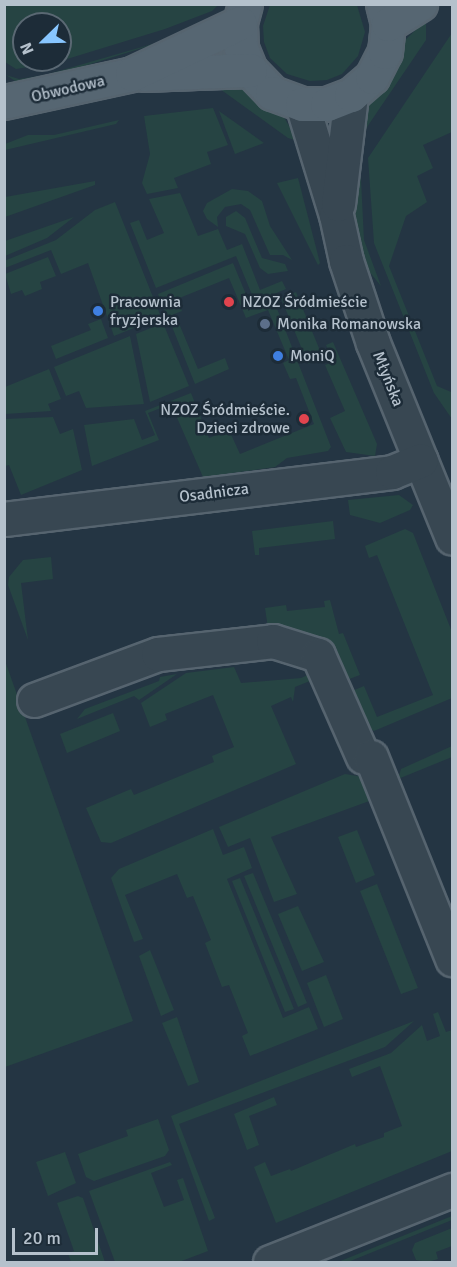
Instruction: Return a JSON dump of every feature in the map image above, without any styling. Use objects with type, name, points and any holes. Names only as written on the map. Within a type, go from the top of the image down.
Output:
[{"type":"main road","points":[[242,14],[241,48],[250,70],[273,93],[302,104],[327,104],[351,95],[372,76],[385,52],[385,14],[420,4]]},
{"type":"main road","name":"Obwodowa","points":[[132,74],[242,14]]},
{"type":"main road","name":"Obwodowa","points":[[4,102],[132,74],[250,70]]},
{"type":"street","name":"Młyńska","points":[[336,215],[351,95]]},
{"type":"street","name":"Młyńska","points":[[302,104],[336,215],[346,261],[373,343],[453,538]]},
{"type":"street","name":"Osadnicza","points":[[4,519],[392,472],[421,460]]},
{"type":"street","points":[[34,700],[158,654],[273,641],[318,655],[367,757],[453,959]]},
{"type":"street","points":[[270,1263],[453,1190]]},
{"type":"green space","points":[[5,4],[218,5],[212,11],[165,29],[72,57],[72,12],[12,12],[12,66],[5,62]]},
{"type":"green space","points":[[270,5],[357,5],[365,32],[358,56],[342,74],[327,80],[310,81],[287,74],[270,58],[264,42],[263,26]]},
{"type":"green space","points":[[426,20],[426,40],[365,130],[354,133],[356,119],[402,43]]},
{"type":"green space","points":[[452,33],[452,132],[423,145],[433,168],[417,176],[427,202],[406,216],[389,266],[437,386],[451,392],[452,419],[434,393],[374,243],[368,158]]},
{"type":"green space","points":[[187,34],[72,70],[72,67]]},
{"type":"green space","points":[[65,72],[18,83],[6,75],[19,79]]},
{"type":"green space","points":[[218,83],[241,86],[282,114],[298,141],[288,138],[220,89]]},
{"type":"green space","points":[[213,108],[228,145],[207,152],[211,164],[174,178],[178,188],[147,194],[142,183],[150,154],[144,116]]},
{"type":"green space","points":[[219,111],[264,143],[235,154]]},
{"type":"green space","points":[[119,120],[116,124],[5,150],[5,144],[28,135],[54,135]]},
{"type":"green space","points":[[360,159],[364,240],[381,286],[363,264],[355,227],[353,161]]},
{"type":"green space","points":[[298,178],[320,263],[318,265],[277,183]]},
{"type":"green space","points":[[95,181],[95,185],[5,217],[5,197]]},
{"type":"green space","points":[[232,189],[248,191],[262,201],[270,226],[292,260],[283,255],[270,255],[250,210],[241,204],[225,207],[217,217],[218,227],[207,219],[203,211],[207,203]]},
{"type":"green space","points":[[180,193],[198,236],[218,229],[227,250],[242,244],[260,290],[282,281],[286,289],[255,302],[236,256],[156,288],[130,223],[139,220],[147,240],[164,233],[149,199]]},
{"type":"green space","points":[[115,202],[161,317],[114,336],[88,263],[61,274],[51,250],[5,268],[4,261],[56,240],[95,210]]},
{"type":"green space","points":[[236,211],[245,218],[262,258],[285,264],[288,271],[268,274],[260,268],[245,234],[226,226],[226,217]]},
{"type":"green space","points":[[74,217],[47,238],[5,256],[5,241]]},
{"type":"green space","points":[[48,257],[56,276],[40,282],[42,289],[25,296],[22,290],[11,294],[5,274]]},
{"type":"green space","points":[[233,263],[252,309],[274,301],[331,447],[328,451],[287,458],[275,467],[203,477],[171,404],[148,413],[159,440],[92,466],[84,425],[134,419],[142,440],[155,435],[145,411],[191,393],[209,438],[229,430],[240,454],[314,424],[296,378],[290,379],[283,363],[289,360],[268,310],[246,318],[229,278],[177,299],[182,311],[167,317],[158,294]]},
{"type":"green space","points":[[296,292],[323,358],[308,364],[281,298]]},
{"type":"green space","points":[[101,319],[108,338],[56,359],[51,346],[91,330],[88,324]]},
{"type":"green space","points":[[178,321],[198,369],[225,358],[229,369],[195,384],[171,324]]},
{"type":"green space","points":[[163,323],[189,386],[150,402],[136,334]]},
{"type":"green space","points":[[130,336],[144,404],[86,408],[79,391],[66,396],[54,367]]},
{"type":"green space","points":[[333,342],[377,444],[375,456],[346,452],[330,418],[345,411],[325,365],[333,362],[326,345]]},
{"type":"green space","points":[[49,369],[61,399],[48,404],[51,411],[5,414],[5,387]]},
{"type":"green space","points":[[53,417],[60,434],[73,429],[82,470],[21,495],[9,465],[5,466],[5,419]]},
{"type":"green space","points":[[399,495],[413,505],[410,510],[380,523],[350,515],[348,500]]},
{"type":"green space","points":[[333,521],[335,539],[259,548],[259,555],[255,555],[252,531]]},
{"type":"green space","points":[[405,529],[413,533],[452,632],[452,698],[374,731],[366,725],[352,691],[364,686],[377,717],[433,695],[377,555],[369,558],[365,546]]},
{"type":"green space","points":[[51,557],[53,579],[21,583],[28,640],[8,585],[9,577],[23,560]]},
{"type":"green space","points":[[330,600],[339,634],[343,633],[360,675],[341,682],[269,635],[265,608],[286,605],[287,611],[325,607],[324,601]]},
{"type":"green space","points":[[4,658],[133,1021],[5,1067],[4,1067]]},
{"type":"green space","points":[[234,667],[241,683],[301,678],[312,673],[320,677],[295,687],[293,702],[291,697],[271,706],[296,764],[111,843],[101,842],[86,808],[131,789],[134,795],[214,762],[212,756],[234,747],[213,695],[165,714],[167,720],[150,727],[141,703],[186,673]]},
{"type":"green space","points":[[177,674],[139,700],[134,696],[77,719],[85,709],[159,681],[160,677]]},
{"type":"green space","points":[[113,713],[120,731],[67,753],[60,734]]},
{"type":"green space","points":[[452,746],[452,757],[398,779],[401,769]]},
{"type":"green space","points":[[345,774],[364,777],[372,800],[271,837],[297,894],[274,902],[250,838],[228,847],[219,827]]},
{"type":"green space","points":[[213,829],[223,855],[244,847],[252,868],[227,879],[283,1018],[309,1007],[318,1029],[250,1056],[242,1036],[248,1033],[229,985],[222,987],[205,943],[211,940],[193,896],[187,898],[177,874],[125,895],[143,939],[134,942],[111,878],[119,869]]},
{"type":"green space","points":[[357,830],[375,875],[356,883],[338,837]]},
{"type":"green space","points":[[253,873],[307,1003],[298,1007],[244,876]]},
{"type":"green space","points":[[240,878],[294,1009],[285,1012],[232,881]]},
{"type":"green space","points":[[377,884],[418,988],[401,994],[360,891]]},
{"type":"green space","points":[[298,906],[324,962],[302,971],[278,914]]},
{"type":"green space","points":[[150,950],[174,1010],[161,1016],[139,956]]},
{"type":"green space","points":[[326,975],[343,1019],[324,1027],[307,983]]},
{"type":"green space","points":[[438,1012],[446,1032],[452,1030],[452,1151],[276,1223],[254,1167],[265,1162],[271,1176],[290,1169],[291,1171],[355,1144],[356,1147],[384,1137],[384,1133],[402,1126],[380,1066],[352,1077],[349,1069],[391,1053],[422,1025],[427,1041],[440,1036],[433,1014]]},
{"type":"green space","points":[[177,1017],[199,1082],[188,1086],[162,1023]]},
{"type":"green space","points":[[414,1021],[385,1047],[179,1124],[215,1218],[209,1221],[171,1116]]},
{"type":"green space","points":[[274,1097],[277,1105],[249,1116],[259,1145],[247,1150],[234,1114]]},
{"type":"green space","points":[[158,1119],[169,1150],[165,1156],[94,1181],[86,1177],[78,1154],[128,1136],[126,1130]]},
{"type":"green space","points":[[65,1152],[76,1183],[48,1196],[36,1162]]},
{"type":"green space","points":[[170,1162],[172,1165],[151,1173],[164,1207],[184,1200],[177,1180],[183,1178],[208,1251],[179,1262],[115,1262],[89,1191]]},
{"type":"green space","points":[[78,1196],[83,1198],[105,1262],[71,1262],[68,1253],[74,1251],[57,1203]]},
{"type":"green space","points":[[452,1216],[452,1220],[348,1262],[338,1262]]},
{"type":"green space","points":[[452,1228],[452,1246],[436,1252],[438,1259],[428,1262],[416,1260],[412,1250],[415,1243]]},
{"type":"place","name":"NZOZ Śródmieście","points":[[229,302]]},
{"type":"place","name":"Pracownia fryzjerska","points":[[98,311]]},
{"type":"place","name":"Monika Romanowska","points":[[265,324]]},
{"type":"place","name":"MoniQ","points":[[278,356]]},
{"type":"place","name":"NZOZ Śródmieście. Dzieci zdrowe","points":[[304,419]]}]
